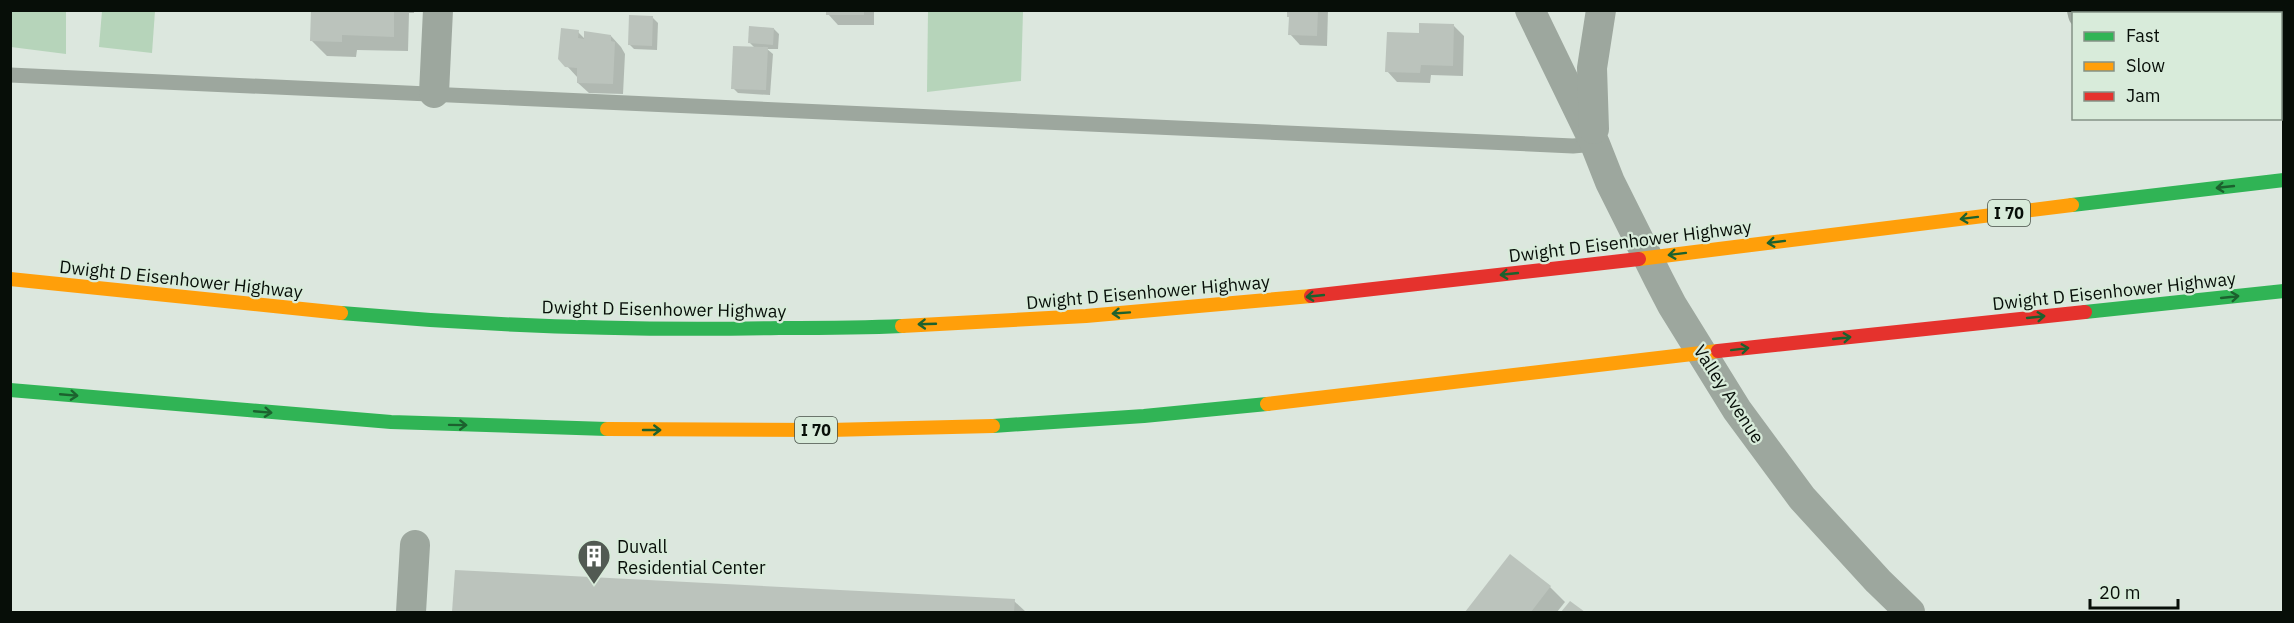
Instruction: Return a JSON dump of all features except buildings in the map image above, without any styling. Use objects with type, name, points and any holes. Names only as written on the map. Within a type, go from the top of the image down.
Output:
[{"type":"highway","name":"Dwight D Eisenhower Highway","points":[[10,279],[386,318],[622,330],[900,325],[1041,319],[1214,307],[1567,267],[2283,180]]},
{"type":"highway","name":"Dwight D Eisenhower Highway","points":[[10,390],[318,417],[604,430],[849,430],[987,426],[1145,416],[1407,390],[1784,344],[2283,291]]},
{"type":"street","points":[[434,93],[438,10]]},
{"type":"street","name":"Valley Avenue","points":[[1530,10],[1595,144],[1610,182],[1672,305],[1737,410],[1802,498],[1878,581],[1910,612]]},
{"type":"street","name":"Valley Avenue","points":[[1595,144],[1592,68],[1601,10]]},
{"type":"street","points":[[411,612],[415,545]]},
{"type":"lane","points":[[10,75],[1573,146],[1595,144]]},
{"type":"green space","points":[[11,10],[66,11],[66,54],[11,47]]},
{"type":"green space","points":[[102,11],[155,11],[152,53],[99,47]]},
{"type":"green space","points":[[928,11],[1023,11],[1021,81],[927,92]]},
{"type":"traffic: fast","points":[[2072,205],[2284,180]]},
{"type":"traffic: fast","points":[[2085,312],[2284,291]]},
{"type":"traffic: fast","points":[[341,313],[450,321],[614,328],[902,326]]},
{"type":"traffic: fast","points":[[10,390],[391,422],[607,429]]},
{"type":"traffic: fast","points":[[993,426],[1144,416],[1267,404]]},
{"type":"traffic: slow","points":[[1639,259],[2072,205]]},
{"type":"traffic: slow","points":[[10,279],[341,313]]},
{"type":"traffic: slow","points":[[902,326],[1086,316],[1311,296]]},
{"type":"traffic: slow","points":[[1267,404],[1718,351]]},
{"type":"traffic: slow","points":[[607,429],[829,430],[993,426]]},
{"type":"traffic: jam","points":[[1311,296],[1639,259]]},
{"type":"traffic: jam","points":[[1718,351],[2085,312]]},
{"type":"place","name":"Duvall Residential Center","points":[[594,585]]}]
